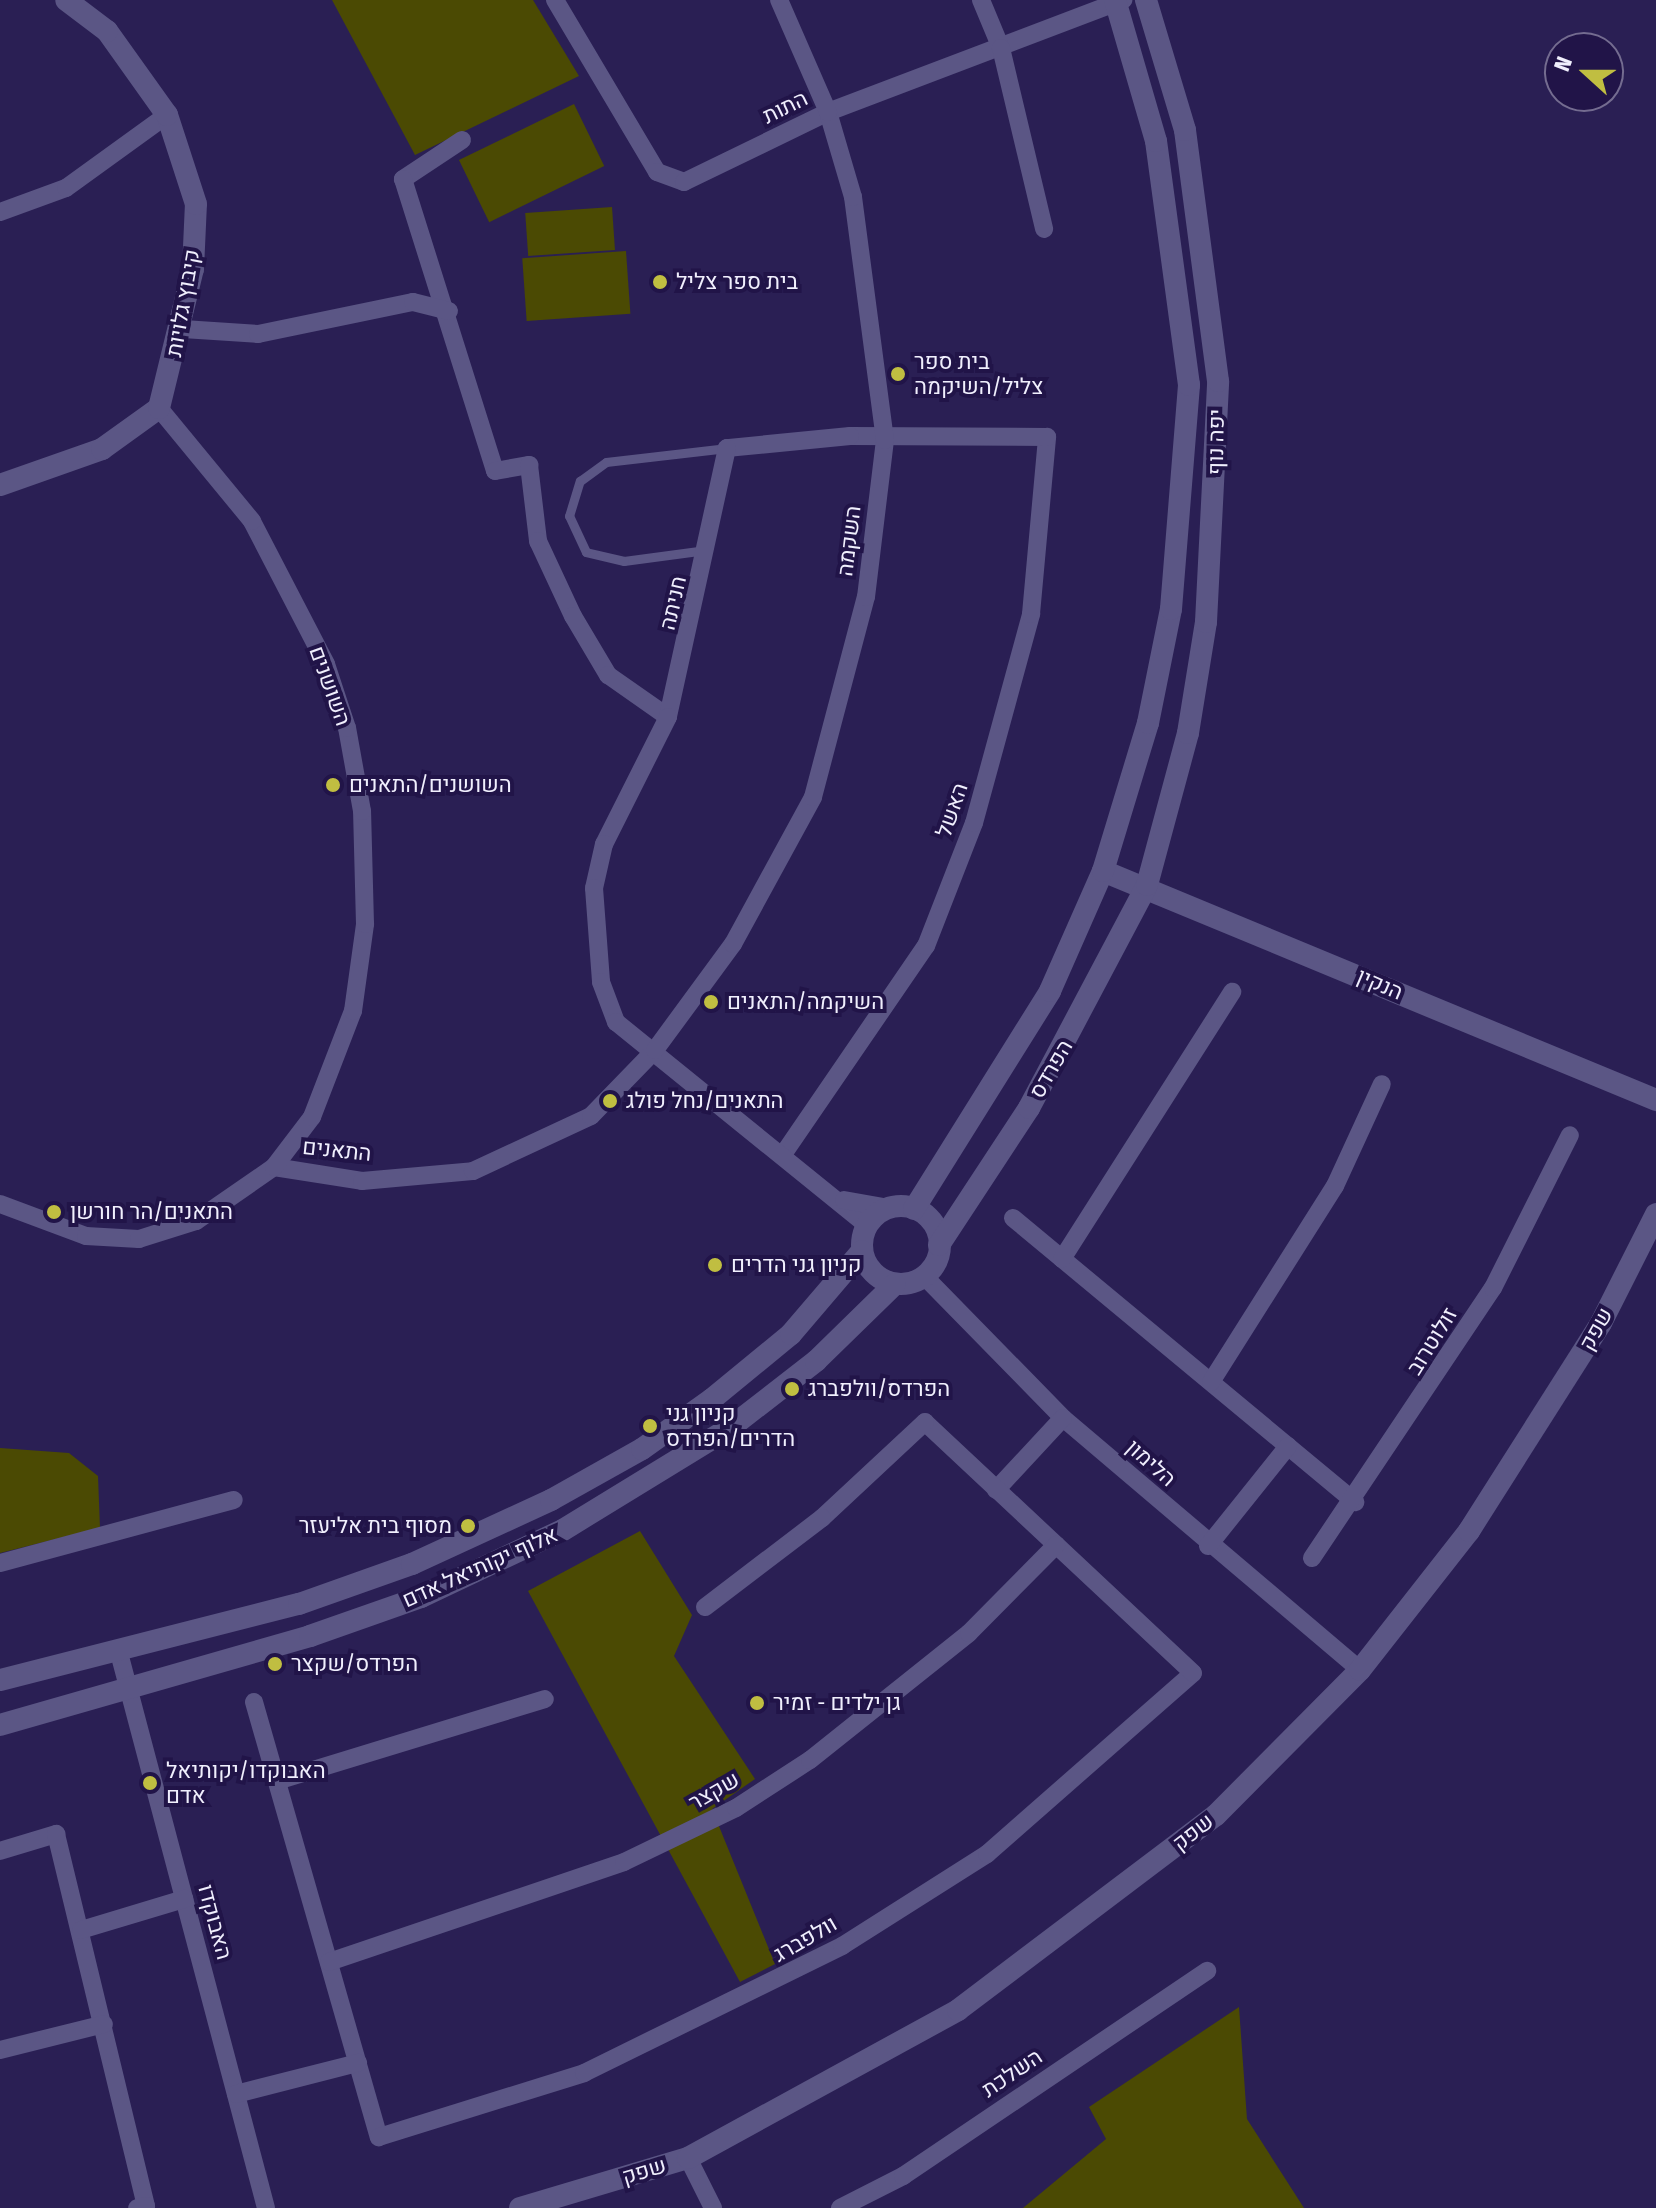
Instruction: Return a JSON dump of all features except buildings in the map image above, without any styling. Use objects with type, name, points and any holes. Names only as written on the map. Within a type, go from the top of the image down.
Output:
[{"type":"street","name":"קיבוץ גלויות","points":[[66,0],[107,31],[167,115],[196,204],[183,329],[159,408]]},
{"type":"street","name":"התות","points":[[555,0],[657,172],[684,182],[828,112],[1001,48],[1118,0]]},
{"type":"street","name":"השקמה","points":[[655,1050],[733,944],[814,793],[866,597],[885,440],[863,258],[828,112],[779,0]]},
{"type":"street","points":[[981,0],[1001,48],[1044,229]]},
{"type":"street","name":"יפה נוף","points":[[1103,871],[1148,723],[1171,609],[1189,385],[1156,141],[1118,0]]},
{"type":"street","name":"יפה נוף","points":[[1146,0],[1185,130],[1218,381],[1206,622],[1188,733],[1147,885]]},
{"type":"street","points":[[0,212],[66,188],[167,115]]},
{"type":"street","points":[[462,140],[403,179],[449,311],[495,471],[529,465],[538,541],[573,616],[608,675],[668,717]]},
{"type":"street","points":[[183,329],[258,334],[413,302],[449,311]]},
{"type":"street","points":[[0,485],[102,449],[159,408]]},
{"type":"street","name":"השושנים","points":[[159,408],[252,521],[326,664],[362,811],[365,924],[353,1011],[312,1117],[274,1167]]},
{"type":"street","name":"האשל","points":[[784,1153],[926,946],[974,823],[1031,614],[1047,437],[885,440]]},
{"type":"street","points":[[727,448],[885,440]]},
{"type":"street","name":"חניתה","points":[[727,448],[709,549],[668,717],[604,844],[594,888],[601,982],[616,1022],[844,1200],[867,1225]]},
{"type":"street","name":"הנקין","points":[[1103,871],[1147,885],[1656,1100]]},
{"type":"street","name":"הפרדס","points":[[914,1209],[1050,991],[1103,871]]},
{"type":"street","name":"הפרדס","points":[[939,1245],[1029,1108],[1147,885]]},
{"type":"street","points":[[1062,1259],[1232,992]]},
{"type":"street","name":"התאנים","points":[[0,1204],[55,1229],[139,1239],[196,1221],[274,1167],[362,1181],[473,1171],[591,1116],[655,1050]]},
{"type":"street","points":[[1211,1382],[1335,1186],[1382,1084]]},
{"type":"street","name":"זולוטרוב","points":[[1312,1558],[1355,1502],[1493,1288],[1570,1135]]},
{"type":"street","points":[[844,1200],[914,1209],[933,1224],[939,1245],[924,1276],[895,1284],[869,1268],[862,1251],[867,1225],[889,1208]]},
{"type":"street","name":"שפק","points":[[520,2208],[688,2158],[958,2010],[1216,1815],[1360,1670],[1469,1531],[1539,1427],[1656,1214]]},
{"type":"street","points":[[1013,1218],[1355,1502]]},
{"type":"street","name":"אלוף יקותיאל אדם","points":[[0,1680],[299,1604],[412,1564],[551,1500],[642,1449],[712,1399],[791,1334],[862,1251]]},
{"type":"street","name":"הלימון","points":[[924,1276],[1063,1418],[1208,1546],[1360,1670]]},
{"type":"street","name":"אלוף יקותיאל אדם","points":[[0,1725],[421,1597],[563,1530],[731,1427],[816,1361],[895,1284]]},
{"type":"street","points":[[996,1490],[1063,1418]]},
{"type":"street","points":[[705,1607],[822,1518],[925,1422],[1056,1545]]},
{"type":"street","points":[[1208,1546],[1288,1446]]},
{"type":"street","points":[[0,1563],[234,1500]]},
{"type":"street","name":"וולפברג","points":[[358,2063],[379,2137],[584,2073],[842,1946],[987,1854],[1193,1673],[1056,1545]]},
{"type":"street","name":"שקצר","points":[[329,1962],[624,1862],[736,1808],[810,1760],[969,1633],[1056,1545]]},
{"type":"street","name":"האבוקדו","points":[[118,1649],[266,2208]]},
{"type":"street","points":[[277,1781],[545,1699]]},
{"type":"street","points":[[236,2094],[358,2063],[254,1702]]},
{"type":"street","points":[[0,1851],[56,1834],[146,2206],[137,2208]]},
{"type":"street","points":[[81,1930],[184,1899]]},
{"type":"street","name":"השלכת","points":[[840,2208],[903,2176],[1207,1971]]},
{"type":"street","points":[[0,2050],[104,2024]]},
{"type":"street","points":[[688,2158],[713,2208]]},
{"type":"lane","points":[[709,549],[624,561],[586,552],[569,516],[580,481],[606,462],[727,448]]},
{"type":"shaded area","points":[[332,0],[533,0],[579,76],[415,155]]},
{"type":"shaded area","points":[[574,104],[604,166],[489,222],[459,160]]},
{"type":"shaded area","points":[[612,207],[615,250],[528,256],[525,213]]},
{"type":"shaded area","points":[[626,251],[630,314],[527,321],[522,258]]},
{"type":"shaded area","points":[[0,1448],[69,1453],[98,1476],[100,1528],[0,1553]]},
{"type":"shaded area","points":[[640,1531],[692,1615],[674,1656],[755,1779],[712,1809],[775,1964],[740,1982],[528,1591]]},
{"type":"shaded area","points":[[1239,2007],[1247,2119],[1304,2208],[1023,2208],[1106,2139],[1089,2107]]},
{"type":"place","name":"בית ספר צליל","points":[[660,282]]},
{"type":"place","name":"בית ספר צליל/השיקמה","points":[[898,374]]},
{"type":"place","name":"השושנים/התאנים","points":[[333,785]]},
{"type":"place","name":"השיקמה/התאנים","points":[[711,1002]]},
{"type":"place","name":"התאנים/נחל פולג","points":[[610,1101]]},
{"type":"place","name":"התאנים/הר חורשן","points":[[54,1212]]},
{"type":"place","name":"קניון גני הדרים","points":[[715,1265]]},
{"type":"place","name":"הפרדס/וולפברג","points":[[792,1389]]},
{"type":"place","name":"קניון גני הדרים/הפרדס","points":[[650,1426]]},
{"type":"place","name":"מסוף בית אליעזר","points":[[468,1526]]},
{"type":"place","name":"הפרדס/שקצר","points":[[275,1664]]},
{"type":"place","name":"גן ילדים - זמיר","points":[[757,1703]]},
{"type":"place","name":"האבוקדו/יקותיאל אדם","points":[[150,1783]]}]
